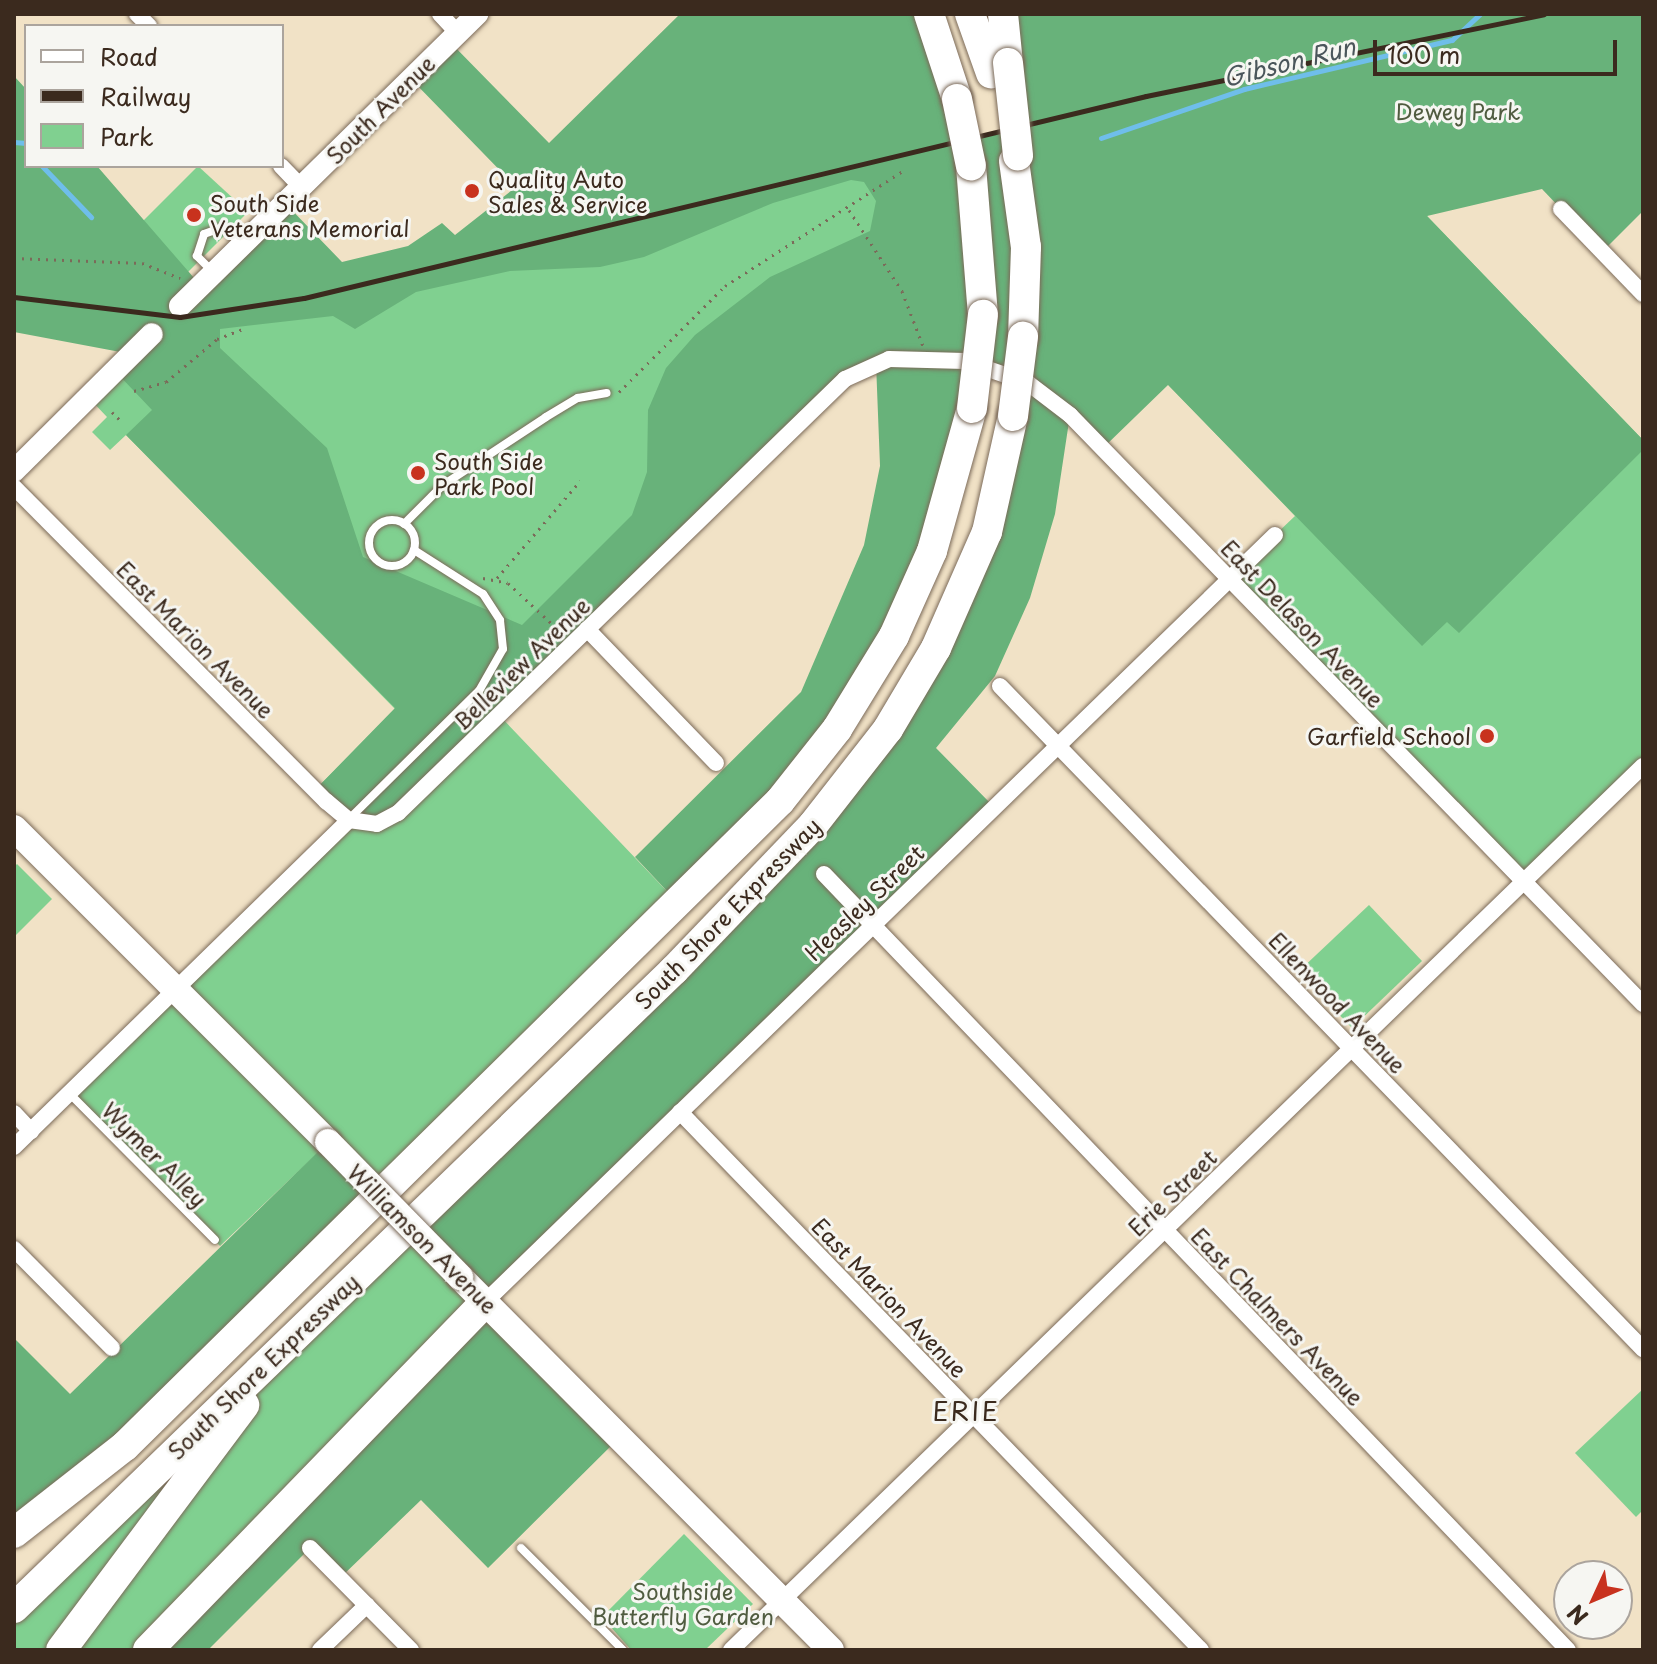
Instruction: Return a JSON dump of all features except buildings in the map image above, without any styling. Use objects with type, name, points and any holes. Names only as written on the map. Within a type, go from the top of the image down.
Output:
[{"type":"highway","name":"South Shore Expressway","points":[[14,1533],[125,1446],[672,913],[810,765],[878,666],[913,596],[972,408],[983,315],[971,166],[957,99],[929,14]]},
{"type":"highway","name":"South Shore Expressway","points":[[14,1608],[685,960],[865,761],[955,608],[987,532],[1013,416],[1023,337],[1022,192],[1000,68],[970,14]]},
{"type":"highway","points":[[1000,68],[1003,14]]},
{"type":"highway","points":[[148,1650],[485,1302]]},
{"type":"highway","points":[[61,1650],[297,1333]]},
{"type":"main road","name":"South Avenue","points":[[187,299],[477,14]]},
{"type":"main road","points":[[14,471],[152,334]]},
{"type":"main road","name":"Williamson Avenue","points":[[14,828],[831,1650]]},
{"type":"street","points":[[440,14],[458,33]]},
{"type":"street","points":[[283,168],[301,187]]},
{"type":"street","points":[[1561,209],[1643,294]]},
{"type":"street","name":"Belleview Avenue","points":[[349,820],[377,824],[398,813],[845,379],[889,359],[925,357],[965,361],[1028,383],[1098,444]]},
{"type":"street","name":"East Delason Avenue","points":[[1098,444],[1643,1004]]},
{"type":"street","name":"East Marion Avenue","points":[[14,487],[349,820]]},
{"type":"street","name":"Heasley Street","points":[[485,1302],[1275,535]]},
{"type":"street","points":[[587,629],[716,763]]},
{"type":"street","name":"Ellenwood Avenue","points":[[1000,686],[1643,1349]]},
{"type":"street","name":"Erie Street","points":[[731,1650],[1643,766]]},
{"type":"street","points":[[14,1147],[349,820]]},
{"type":"street","name":"East Chalmers Avenue","points":[[824,874],[1568,1650]]},
{"type":"street","name":"East Marion Avenue","points":[[680,1112],[1201,1650]]},
{"type":"street","points":[[14,1113],[31,1131]]},
{"type":"street","points":[[14,1249],[112,1348]]},
{"type":"street","points":[[310,1548],[411,1650]]},
{"type":"street","points":[[320,1650],[367,1605]]},
{"type":"lane","points":[[214,273],[197,256],[204,234],[223,227],[242,245]]},
{"type":"lane","points":[[414,550],[390,567],[369,547],[376,526],[404,524],[434,492],[546,417],[578,398],[607,393]]},
{"type":"lane","points":[[349,820],[463,710],[499,661],[500,620],[473,584],[414,550],[404,524]]},
{"type":"lane","name":"Wymer Alley","points":[[69,1093],[215,1240]]},
{"type":"lane","points":[[521,1548],[623,1650]]},
{"type":"path","points":[[607,393],[632,385],[725,286],[904,170]]},
{"type":"path","points":[[847,208],[902,291],[925,357]]},
{"type":"path","points":[[14,258],[142,263],[166,268],[187,299]]},
{"type":"path","points":[[134,391],[166,382],[217,339],[243,329]]},
{"type":"path","points":[[112,412],[122,422]]},
{"type":"path","points":[[473,584],[497,578],[580,481]]},
{"type":"path","points":[[497,578],[565,636]]},
{"type":"green space","name":"Dewey Park","points":[[680,14],[929,14],[966,140],[1016,128],[1003,14],[1643,14],[1643,211],[1602,252],[1542,189],[1427,216],[1643,440],[1643,450],[1459,633],[1447,622],[1422,646],[1168,385],[1103,448],[1070,415],[1055,514],[1030,598],[995,676],[936,748],[994,807],[486,1301],[620,1437],[488,1568],[421,1500],[340,1578],[309,1549],[208,1650],[148,1650],[485,1302],[411,1224],[759,884],[936,648],[1018,380],[977,365],[894,636],[680,905],[635,857],[801,692],[864,545],[880,466],[876,363],[861,370],[398,813],[362,824],[315,790],[395,708],[126,435],[152,410],[115,371],[131,354],[14,332],[14,76],[24,87],[24,168],[99,168],[201,286],[285,203],[342,262],[408,246],[442,223],[455,235],[516,187],[411,79],[449,41],[549,143]],"holes":[[[851,180],[864,182],[876,201],[870,231],[770,277],[695,335],[666,368],[648,410],[647,472],[632,515],[522,625],[363,557],[327,448],[220,348],[220,329],[333,316],[355,329],[416,292],[510,271],[600,267],[644,257],[773,203]]]},
{"type":"green space","name":"Dewey Park","points":[[1643,14],[1427,216],[1643,440],[1643,766],[1523,882],[1229,579],[1295,516],[1135,350],[861,370],[499,715],[680,905],[382,1196],[328,1143],[220,1246],[69,1093],[348,820],[315,790],[395,709],[126,435],[110,450],[92,432],[107,417],[88,397],[169,317],[686,208],[1146,96]]},
{"type":"green space","points":[[196,168],[200,168],[248,212],[187,273],[140,224]]},
{"type":"green space","points":[[17,864],[52,899],[14,937],[14,867]]},
{"type":"green space","points":[[1369,905],[1422,961],[1352,1028],[1298,972]]},
{"type":"green space","points":[[328,1142],[382,1196],[14,1533],[14,1338],[70,1394]]},
{"type":"green space","points":[[411,1224],[485,1302],[148,1650],[14,1650],[14,1608]]},
{"type":"green space","points":[[1643,1389],[1643,1510],[1636,1517],[1575,1453]]},
{"type":"green space","name":"Southside Butterfly Garden","points":[[684,1534],[753,1604],[705,1650],[631,1650],[602,1617]]},
{"type":"waterway","name":"Gibson Run","points":[[1101,138],[1244,89],[1452,40],[1480,14]]},
{"type":"waterway","name":"Gibson Run","points":[[14,142],[24,143]]},
{"type":"waterway","name":"Gibson Run","points":[[44,168],[91,217]]},
{"type":"railway","points":[[14,297],[180,317],[304,298],[1146,96],[1544,14]]},
{"type":"place","name":"Quality Auto Sales & Service","points":[[472,191]]},
{"type":"place","name":"South Side Veterans Memorial","points":[[194,215]]},
{"type":"place","name":"South Side Park Pool","points":[[418,473]]},
{"type":"place","name":"Garfield School","points":[[1487,736]]},
{"type":"district","name":"ERIE","points":[[966,1411]]}]
